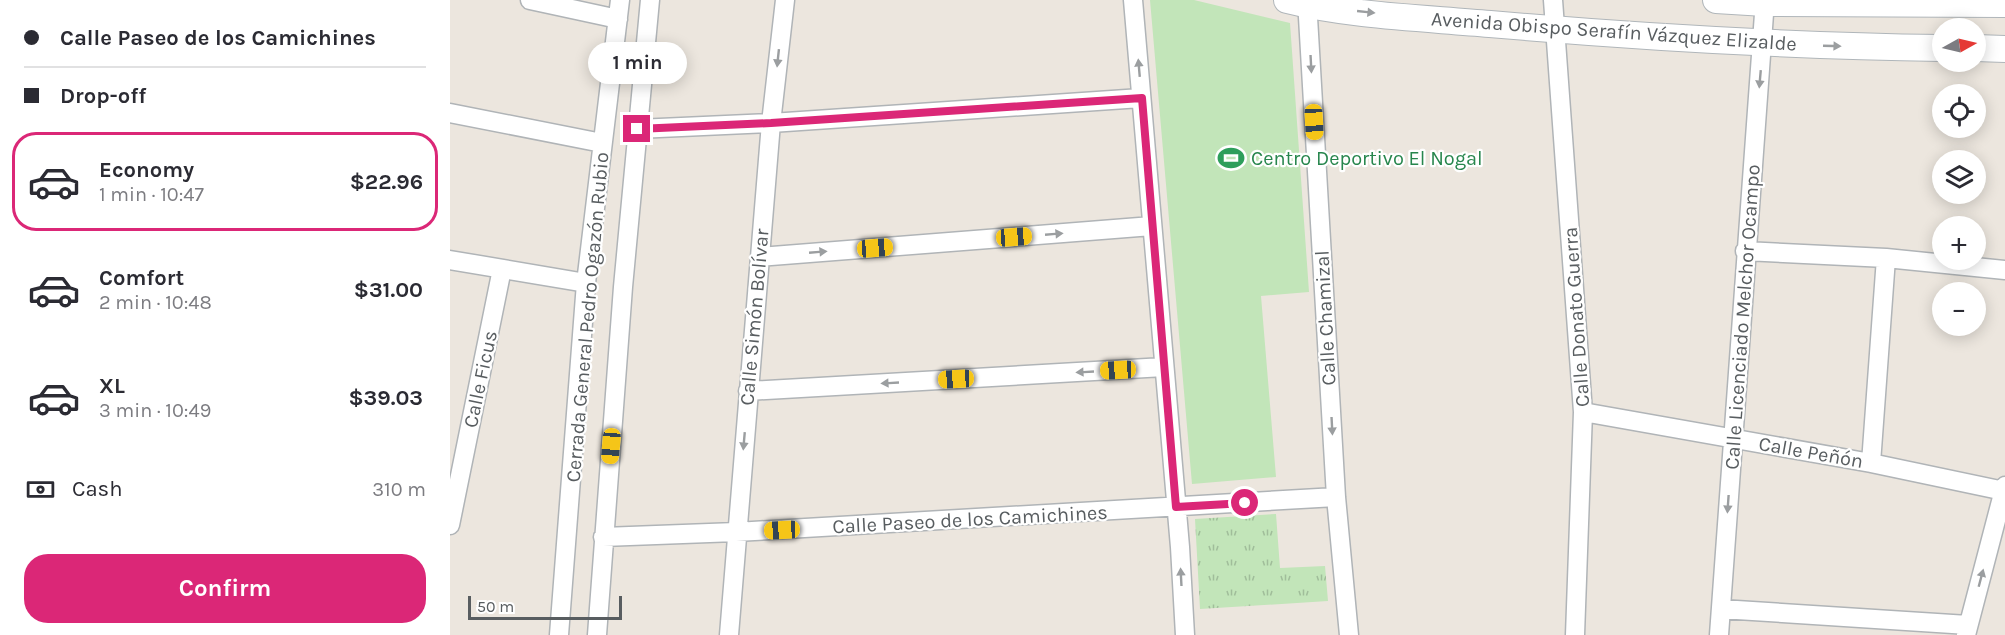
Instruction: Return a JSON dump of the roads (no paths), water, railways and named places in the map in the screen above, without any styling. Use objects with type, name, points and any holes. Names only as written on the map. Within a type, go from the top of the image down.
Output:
[{"type":"street","points":[[530,0],[618,19]]},
{"type":"street","name":"Cerrada General Pedro Ogazón Rubio","points":[[559,635],[586,283],[620,0]]},
{"type":"street","name":"Cerrada General Pedro Ogazón Rubio","points":[[597,635],[637,129],[650,0]]},
{"type":"street","name":"Calle Simón Bolívar","points":[[729,635],[771,123],[785,0]]},
{"type":"street","points":[[1132,0],[1142,98],[1185,635]]},
{"type":"street","name":"Calle Donato Guerra","points":[[1553,0],[1583,412],[1575,635]]},
{"type":"street","name":"Avenida Obispo Serafín Vázquez Elizalde","points":[[1716,0],[2005,4]]},
{"type":"street","name":"Calle Licenciado Melchor Ocampo","points":[[1719,635],[1745,251],[1765,1]]},
{"type":"street","name":"Avenida Obispo Serafín Vázquez Elizalde","points":[[1301,2],[1362,12],[1555,30],[1763,44],[1932,48]]},
{"type":"street","name":"Calle Chamizal","points":[[1301,2],[1336,497],[1349,635]]},
{"type":"street","points":[[1986,48],[2005,49]]},
{"type":"street","points":[[637,129],[771,123],[1142,98]]},
{"type":"street","points":[[450,113],[602,143]]},
{"type":"street","points":[[760,257],[1152,226]]},
{"type":"street","points":[[1745,251],[1886,258],[2005,270]]},
{"type":"street","points":[[1871,463],[1886,258]]},
{"type":"street","points":[[450,260],[586,283]]},
{"type":"street","name":"Calle Ficus","points":[[450,525],[502,269]]},
{"type":"street","points":[[748,391],[1164,367]]},
{"type":"street","name":"Calle Peñón","points":[[1583,412],[2004,488]]},
{"type":"street","points":[[1721,609],[1967,630],[2004,488]]},
{"type":"street","name":"Calle Paseo de los Camichines","points":[[603,537],[736,532],[1336,497]]},
{"type":"place","name":"Centro Deportivo El Nogal","points":[[1231,158]]}]
